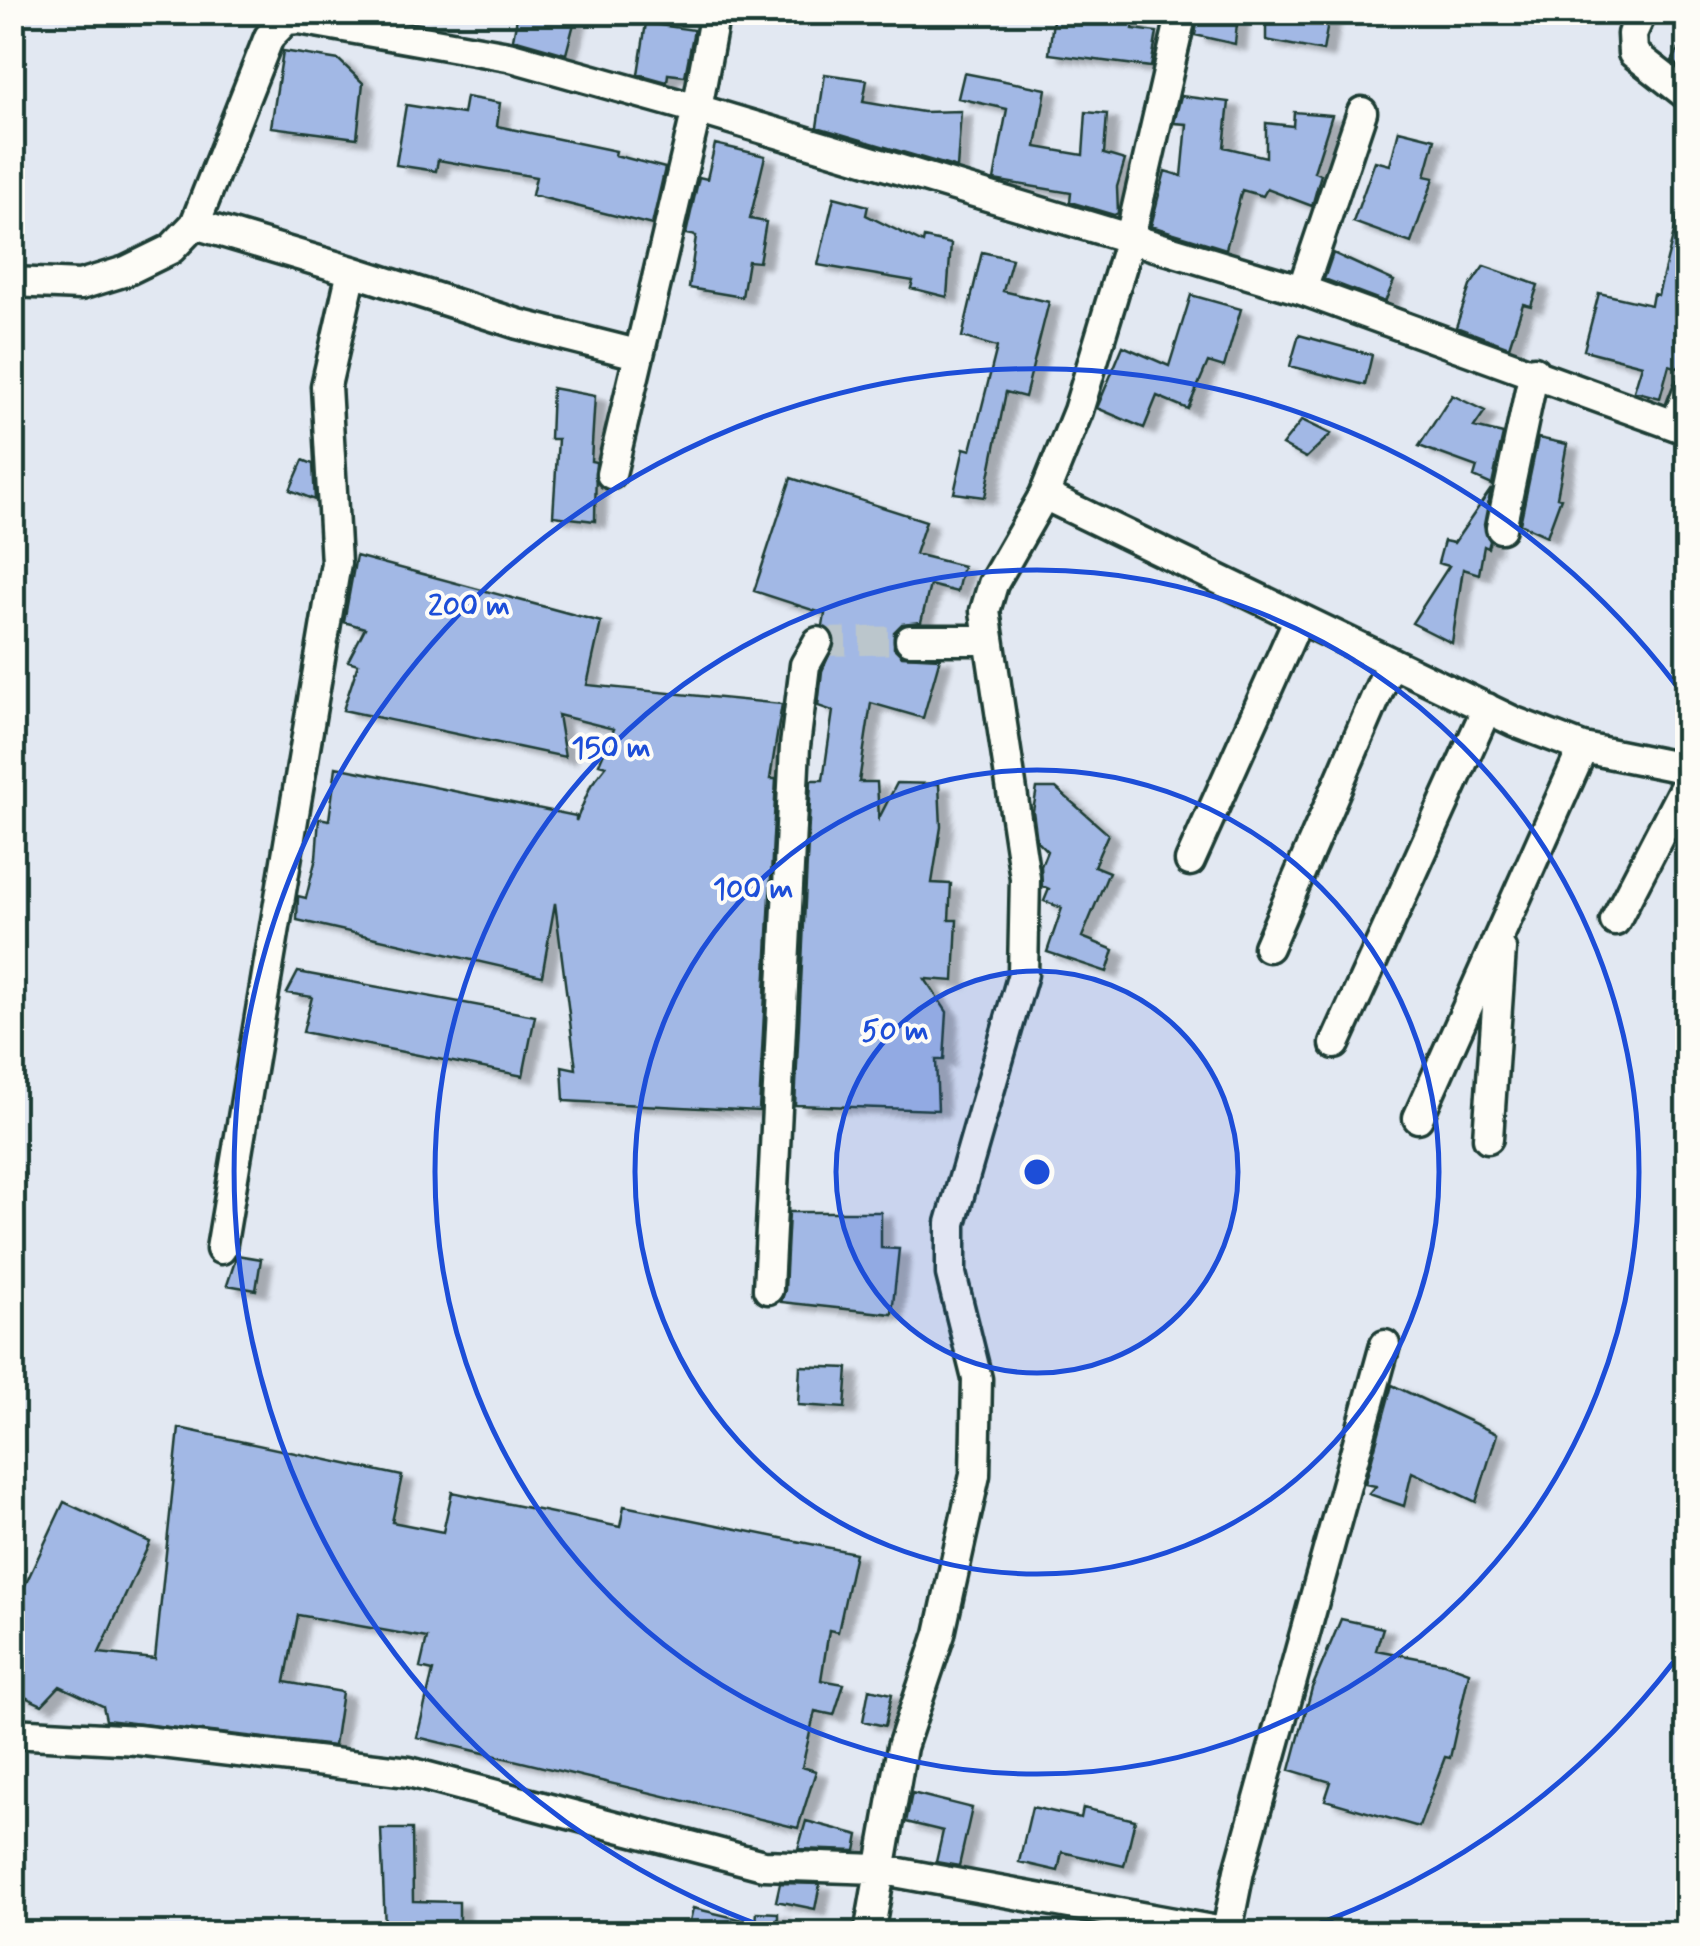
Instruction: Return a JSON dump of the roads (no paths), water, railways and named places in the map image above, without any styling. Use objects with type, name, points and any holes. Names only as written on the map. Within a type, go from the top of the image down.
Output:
[{"type":"street","points":[[610,474],[697,109],[715,12]]},
{"type":"street","points":[[869,1934],[902,1747],[940,1634],[967,1521],[979,1433],[977,1379],[951,1274],[951,1222],[1023,974],[1024,878],[985,611],[994,584],[1044,495],[1078,411],[1129,242],[1182,12]]},
{"type":"street","points":[[1642,12],[1631,41],[1633,53],[1688,96]]},
{"type":"street","points":[[12,282],[80,284],[126,271],[171,249],[195,224],[269,37],[286,20],[508,56],[697,109],[1129,242],[1302,290],[1681,427],[1688,392]]},
{"type":"street","points":[[1302,290],[1362,112]]},
{"type":"street","points":[[195,224],[518,324],[637,354]]},
{"type":"street","points":[[221,1249],[336,562],[327,370],[352,271]]},
{"type":"street","points":[[1502,528],[1534,371]]},
{"type":"street","points":[[1044,495],[1487,708],[1582,748],[1688,770]]},
{"type":"street","points":[[1190,861],[1299,618]]},
{"type":"street","points":[[910,640],[990,640]]},
{"type":"street","points":[[768,1289],[795,746],[805,665],[818,642]]},
{"type":"street","points":[[1268,947],[1390,662]]},
{"type":"street","points":[[1335,1044],[1487,708]]},
{"type":"street","points":[[1418,1118],[1582,748]]},
{"type":"street","points":[[1615,921],[1688,780]]},
{"type":"street","points":[[1488,1138],[1502,928]]},
{"type":"street","points":[[12,1733],[137,1740],[409,1772],[764,1865],[878,1869],[1231,1932],[1239,1871],[1385,1345]]},
{"type":"tunnel","points":[[818,642],[910,640]]}]
